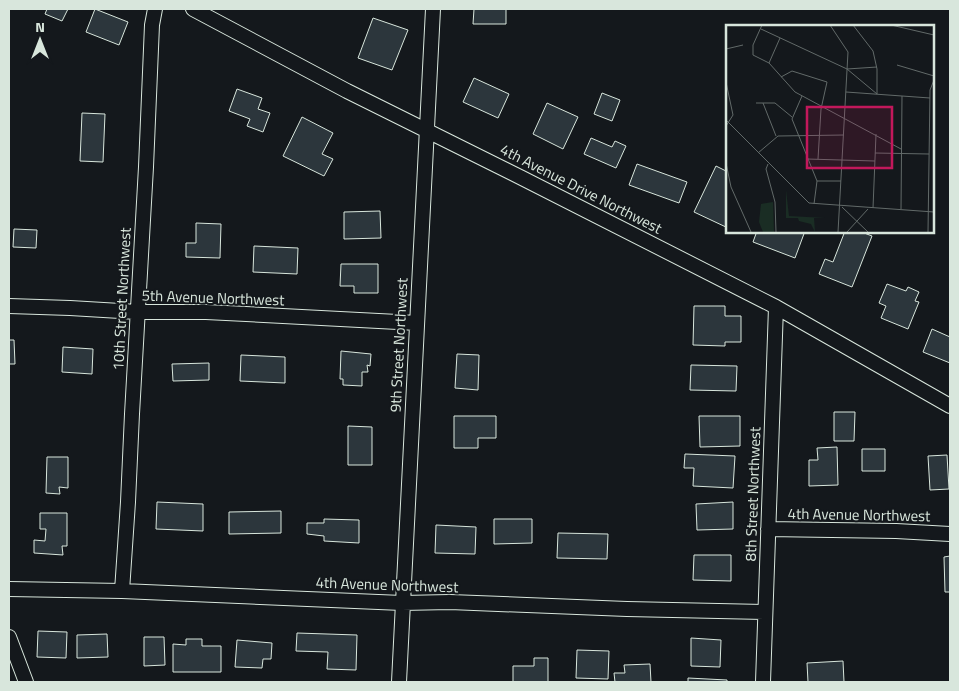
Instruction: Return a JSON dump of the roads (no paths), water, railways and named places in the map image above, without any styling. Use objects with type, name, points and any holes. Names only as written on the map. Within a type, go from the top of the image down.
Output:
[{"type":"street","name":"10th Street Northwest","points":[[122,591],[152,25],[155,9]]},
{"type":"street","name":"4th Avenue Drive Northwest","points":[[192,9],[347,91],[776,307],[950,406]]},
{"type":"street","name":"9th Street Northwest","points":[[398,682],[432,9]]},
{"type":"street","name":"5th Avenue Northwest","points":[[9,306],[137,312],[206,312],[417,323]]},
{"type":"street","name":"8th Street Northwest","points":[[763,682],[776,307]]},
{"type":"street","name":"4th Avenue Northwest","points":[[768,529],[896,531],[950,534]]},
{"type":"street","name":"4th Avenue Northwest","points":[[9,589],[122,591],[402,603],[450,602],[765,612]]},
{"type":"street","points":[[9,637],[26,682]]}]
